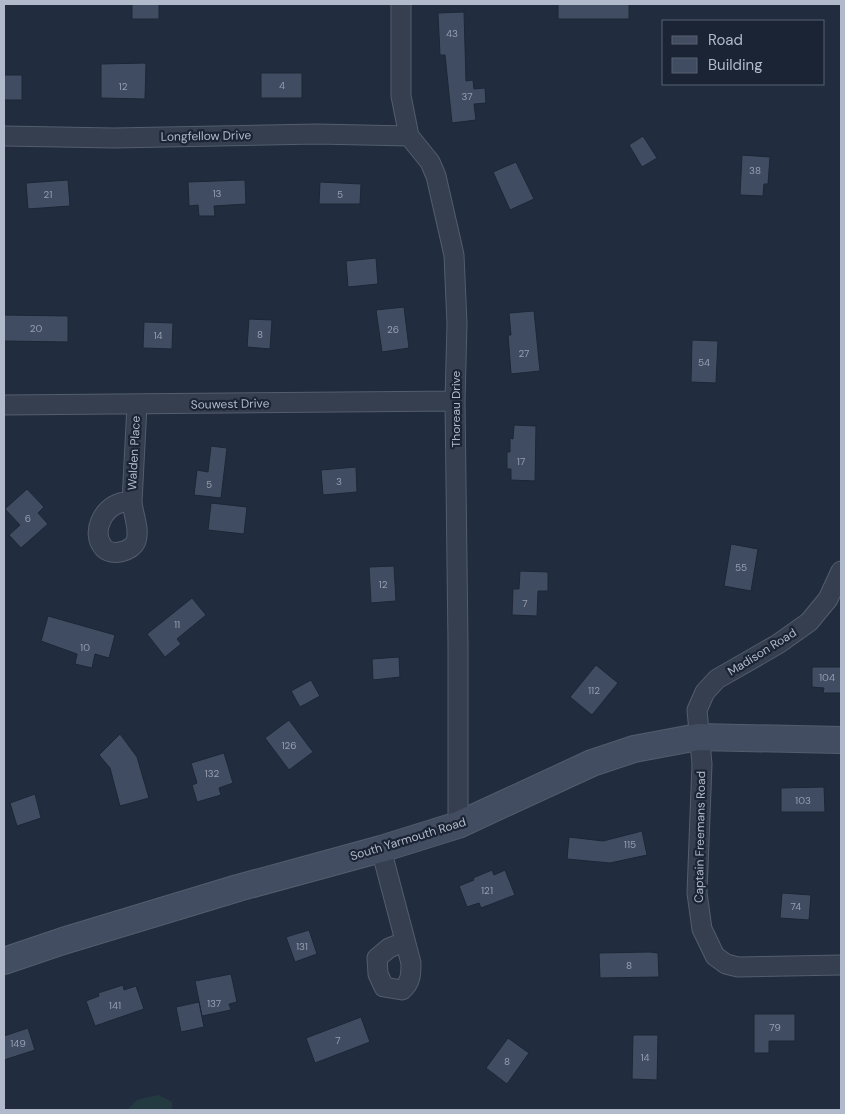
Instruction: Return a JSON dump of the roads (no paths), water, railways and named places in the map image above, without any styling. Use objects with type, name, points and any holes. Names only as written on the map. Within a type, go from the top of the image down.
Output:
[{"type":"main road","name":"South Yarmouth Road","points":[[4,961],[63,941],[238,888],[381,849],[458,825],[592,763],[634,749],[698,737],[841,740]]},
{"type":"street","name":"Thoreau Drive","points":[[401,4],[401,96],[409,136],[430,162],[436,176],[454,255],[457,324],[455,401],[458,825]]},
{"type":"street","name":"Longfellow Drive","points":[[4,136],[114,138],[317,134],[409,136]]},
{"type":"street","name":"Souwest Drive","points":[[4,405],[455,401]]},
{"type":"street","name":"Walden Place","points":[[132,502],[137,405]]},
{"type":"street","name":"Madison Road","points":[[698,737],[698,710],[705,692],[717,680],[778,644],[809,622],[828,598],[841,571]]},
{"type":"street","name":"Captain Freemans Road","points":[[698,737],[702,764],[697,893],[702,929],[715,956],[726,964],[738,967],[841,965]]},
{"type":"street","points":[[381,849],[404,942]]}]
